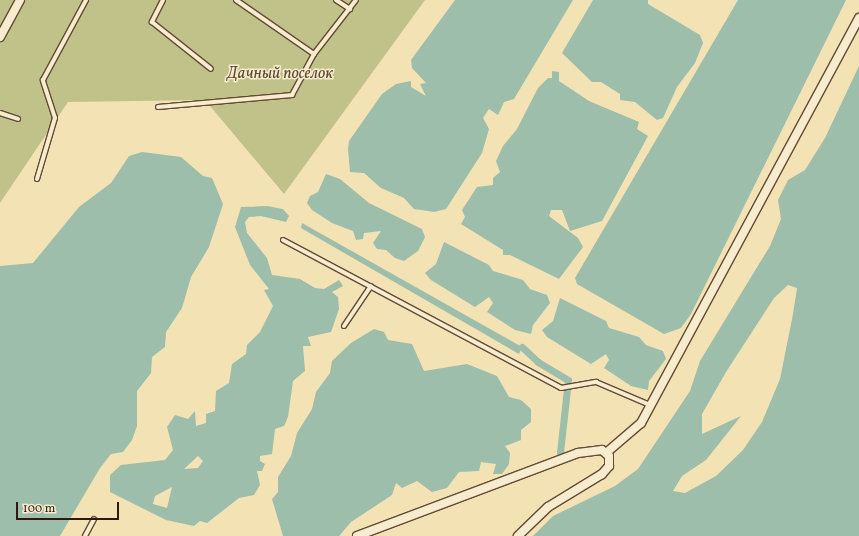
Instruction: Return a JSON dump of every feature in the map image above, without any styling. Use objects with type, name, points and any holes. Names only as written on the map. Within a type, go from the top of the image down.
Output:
[{"type":"street","points":[[0,37],[20,0]]},
{"type":"street","points":[[357,536],[373,532],[578,453],[606,453],[628,438],[651,405],[859,18]]},
{"type":"street","points":[[518,536],[548,507],[602,474],[609,466],[606,453]]},
{"type":"lane","points":[[37,179],[55,118],[55,107],[43,80],[86,0]]},
{"type":"lane","points":[[163,0],[152,22],[211,69]]},
{"type":"lane","points":[[236,0],[314,54]]},
{"type":"lane","points":[[336,0],[350,9]]},
{"type":"lane","points":[[158,107],[286,97],[296,90],[314,54],[356,0]]},
{"type":"lane","points":[[0,113],[18,119]]},
{"type":"lane","points":[[283,240],[561,388],[596,382],[651,405]]},
{"type":"lane","points":[[344,326],[371,286]]},
{"type":"lane","points":[[84,536],[94,519]]},
{"type":"green space","name":"Дачный поселок","points":[[0,0],[425,0],[284,194],[205,100],[68,102],[0,203]]},
{"type":"shaded area","points":[[455,0],[573,0],[514,99],[504,102],[498,115],[489,109],[483,118],[489,129],[482,153],[446,209],[434,212],[414,209],[404,198],[381,188],[364,173],[350,172],[348,149],[349,141],[382,94],[396,84],[411,81],[411,87],[426,96],[420,84],[426,83],[412,68],[411,60]]},
{"type":"shaded area","points":[[593,0],[648,0],[648,4],[700,35],[703,43],[695,63],[677,87],[663,118],[657,120],[635,102],[620,100],[620,94],[601,82],[592,82],[562,53]]},
{"type":"shaded area","points":[[738,0],[846,0],[691,314],[681,328],[664,334],[577,284],[575,278]]},
{"type":"shaded area","points":[[859,66],[859,536],[533,536],[553,516],[615,486],[638,469],[690,391],[700,361],[770,246],[781,219],[778,200],[788,180],[805,170],[825,138]],"holes":[[[788,285],[797,288],[780,379],[762,422],[743,450],[716,476],[685,493],[673,491],[682,476],[706,460],[741,416],[702,434],[702,414],[726,372],[774,298]]]},
{"type":"shaded area","points":[[552,71],[559,72],[559,81],[589,101],[639,122],[637,129],[648,136],[602,221],[570,231],[562,210],[551,210],[549,216],[578,238],[583,247],[559,279],[510,255],[503,255],[503,250],[461,224],[465,217],[462,210],[477,187],[493,185],[493,178],[500,172],[496,161],[503,146],[517,129],[538,88],[548,78],[552,78]]},
{"type":"shaded area","points":[[142,152],[181,157],[203,176],[212,178],[223,204],[209,247],[191,277],[182,308],[166,332],[165,347],[152,357],[151,373],[137,391],[137,426],[132,440],[123,452],[111,454],[100,468],[60,536],[0,536],[0,266],[33,263],[79,207],[111,183],[129,156]]},
{"type":"shaded area","points":[[326,174],[340,179],[369,203],[422,229],[425,237],[418,251],[404,261],[395,258],[386,250],[377,249],[373,243],[381,231],[364,233],[363,239],[356,240],[353,231],[332,223],[312,210],[307,203],[310,196],[318,192]]},
{"type":"shaded area","points":[[267,206],[283,209],[289,216],[286,222],[261,216],[249,217],[245,222],[247,233],[267,258],[272,275],[300,279],[315,288],[324,289],[339,280],[343,286],[332,292],[338,297],[339,309],[331,332],[308,337],[311,346],[303,346],[305,371],[293,381],[288,417],[284,426],[275,429],[272,454],[260,456],[260,461],[265,464],[262,471],[257,471],[260,485],[254,495],[239,498],[207,523],[200,521],[194,526],[166,520],[110,492],[110,475],[121,465],[165,460],[173,450],[167,427],[175,415],[188,419],[195,411],[196,426],[206,423],[206,414],[215,411],[216,391],[229,383],[232,364],[246,354],[247,345],[260,332],[273,306],[264,290],[269,289],[250,265],[235,227],[241,207]],"holes":[[[198,456],[203,461],[198,468],[184,469]],[[172,487],[167,508],[153,504],[155,496]]]},
{"type":"shaded area","points":[[302,223],[522,347],[519,354],[301,228]]},
{"type":"shaded area","points":[[444,242],[489,265],[493,271],[523,280],[530,289],[547,295],[550,303],[533,325],[531,334],[515,330],[487,312],[493,303],[489,297],[475,307],[431,280],[425,273],[436,264]]},
{"type":"shaded area","points":[[560,298],[606,321],[609,328],[639,337],[646,345],[663,351],[666,359],[649,381],[648,390],[631,386],[604,368],[609,360],[606,354],[591,364],[547,337],[542,330],[553,321]]},
{"type":"shaded area","points":[[374,329],[384,332],[388,340],[412,344],[424,371],[467,364],[497,376],[509,397],[521,400],[531,409],[531,422],[521,430],[521,440],[505,446],[510,453],[509,464],[502,474],[493,474],[496,464],[481,462],[479,471],[459,472],[447,488],[432,492],[417,481],[402,488],[396,483],[392,495],[351,522],[339,536],[283,536],[272,499],[278,492],[278,477],[291,456],[297,433],[312,409],[316,392],[330,373],[332,361],[351,343]]},
{"type":"waterway","points":[[522,347],[538,362],[568,380],[560,453]]}]
